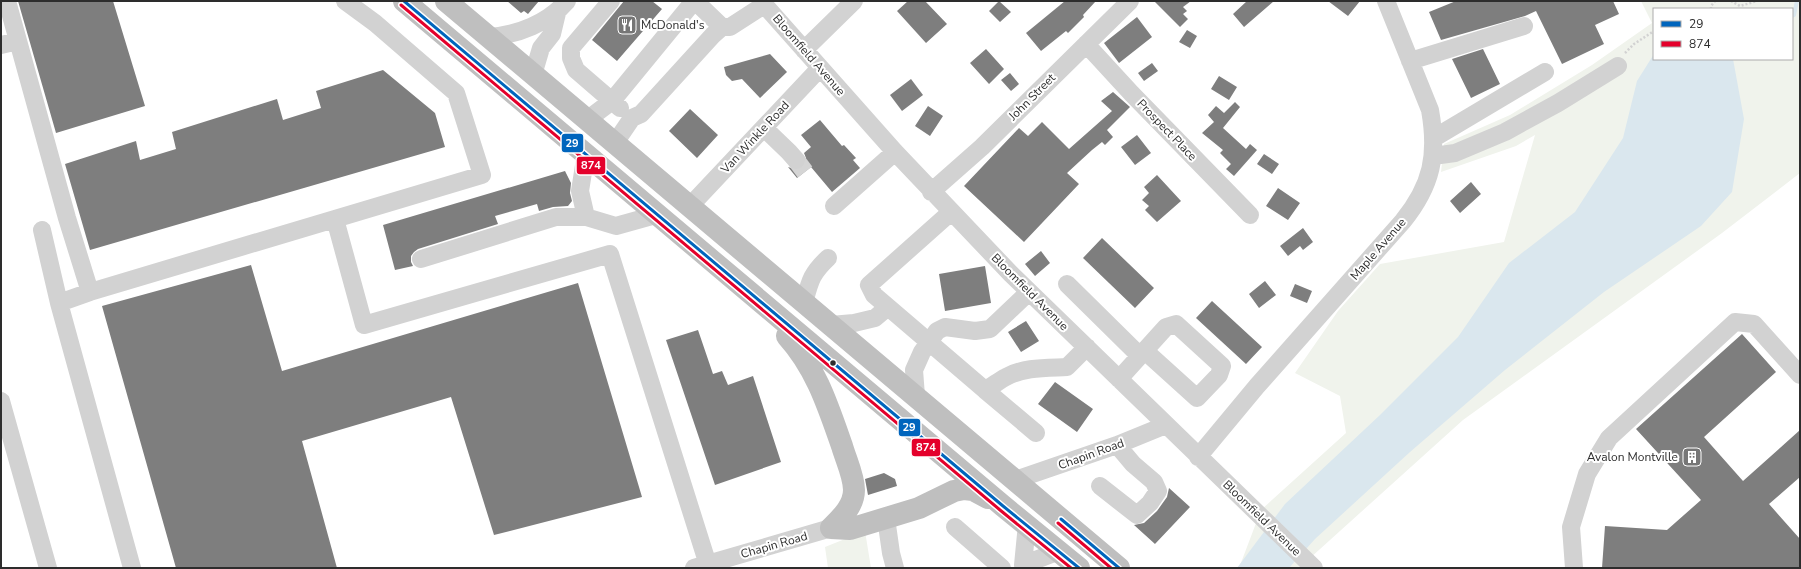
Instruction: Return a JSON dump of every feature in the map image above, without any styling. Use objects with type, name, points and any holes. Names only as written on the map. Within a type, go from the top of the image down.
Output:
[{"type":"highway","points":[[404,1],[659,214],[1003,506],[1027,524],[1079,568]]},
{"type":"highway","points":[[446,1],[1119,568]]},
{"type":"highway","points":[[742,285],[800,350],[814,372],[825,397],[851,476],[854,491],[851,502],[845,514],[831,528]]},
{"type":"highway","points":[[831,528],[850,529],[919,508],[942,496],[964,489],[973,490],[1003,506]]},
{"type":"street","points":[[6,1],[9,43],[90,292]]},
{"type":"street","points":[[59,303],[90,292],[482,175],[456,93],[375,23],[345,1]]},
{"type":"street","points":[[611,1],[571,48],[571,58],[576,70],[632,118]]},
{"type":"street","points":[[587,120],[612,100],[695,1],[722,27]]},
{"type":"street","points":[[804,50],[854,1]]},
{"type":"street","name":"John Street","points":[[932,192],[982,147],[1130,1]]},
{"type":"street","name":"Maple Avenue","points":[[1198,457],[1257,386],[1415,207],[1427,182],[1433,156],[1434,138],[1430,110],[1386,1]]},
{"type":"street","points":[[615,143],[632,118],[642,114],[713,35],[722,27],[730,27],[763,3]]},
{"type":"street","name":"Bloomfield Avenue","points":[[763,3],[950,212],[1029,292],[1314,568]]},
{"type":"street","points":[[489,37],[508,36],[538,24],[562,7]]},
{"type":"street","points":[[533,75],[540,48],[552,34],[562,7]]},
{"type":"street","points":[[1410,60],[1524,26]]},
{"type":"street","name":"Prospect Place","points":[[1086,44],[1132,94],[1250,215]]},
{"type":"street","points":[[1433,156],[1455,153],[1505,132],[1558,103],[1618,66]]},
{"type":"street","name":"Van Winkle Road","points":[[690,206],[820,68]]},
{"type":"street","points":[[1434,138],[1546,72]]},
{"type":"street","points":[[764,128],[796,160]]},
{"type":"street","points":[[834,206],[895,152]]},
{"type":"street","points":[[586,153],[580,192],[586,217]]},
{"type":"street","points":[[950,212],[869,285],[874,294],[888,307],[1036,433]]},
{"type":"street","points":[[421,259],[556,217],[586,217],[616,226],[659,214]]},
{"type":"street","points":[[335,219],[364,325],[610,254],[704,567]]},
{"type":"street","points":[[42,230],[59,303],[132,568]]},
{"type":"street","points":[[804,303],[811,278],[815,270],[828,258]]},
{"type":"street","points":[[1066,284],[1142,353],[1119,379]]},
{"type":"street","points":[[916,396],[914,370],[922,352],[937,331],[945,327],[975,332],[990,329],[1029,292]]},
{"type":"street","points":[[832,325],[854,323],[875,318],[888,307]]},
{"type":"street","points":[[1574,568],[1571,527],[1587,474],[1609,438],[1735,322],[1754,324],[1800,375]]},
{"type":"street","points":[[985,390],[995,385],[1006,376],[1022,371],[1067,367],[1087,347]]},
{"type":"street","points":[[1,401],[48,568]]},
{"type":"street","name":"Chapin Road","points":[[1015,480],[1117,445],[1166,425]]},
{"type":"street","points":[[1100,486],[1137,515],[1150,503],[1158,491],[1154,482],[1133,464],[1117,445]]},
{"type":"street","points":[[886,518],[891,553],[896,568]]},
{"type":"street","points":[[1021,567],[1027,524]]},
{"type":"street","name":"Chapin Road","points":[[704,567],[831,528]]},
{"type":"street","points":[[956,528],[1002,568]]},
{"type":"street","points":[[1021,567],[1059,551]]},
{"type":"path","points":[[1731,1],[1740,6],[1757,1]]},
{"type":"path","points":[[1618,66],[1624,55],[1634,44],[1653,32]]},
{"type":"shaded area","points":[[1641,1],[1800,1],[1800,173],[1722,233],[1463,420],[1299,568],[1239,568],[1261,510],[1346,433],[1340,396],[1295,373],[1338,311],[1380,264],[1504,242],[1535,135],[1516,146],[1441,172],[1444,144],[1510,115],[1592,65],[1652,23]]},
{"type":"shaded area","points":[[1653,56],[1653,60],[1733,60],[1744,119],[1732,192],[1701,226],[1604,292],[1505,370],[1410,452],[1315,539],[1289,568],[1237,568],[1285,504],[1380,415],[1458,337],[1509,263],[1575,212],[1623,138],[1637,81]]},
{"type":"shaded area","points":[[865,531],[871,568],[828,568],[825,547]]},
{"type":"building","points":[[18,1],[113,1],[145,106],[56,133]]},
{"type":"building","points":[[507,1],[539,1],[528,14],[524,11],[521,13]]},
{"type":"building","name":"McDonald's","points":[[624,1],[652,1],[662,9],[617,61],[592,40]]},
{"type":"building","points":[[908,1],[925,1],[947,24],[926,43],[897,11]]},
{"type":"building","points":[[999,1],[1011,12],[1000,22],[989,11]]},
{"type":"building","points":[[1065,1],[1096,1],[1083,15],[1084,17],[1068,33],[1066,31],[1041,51],[1026,33]]},
{"type":"building","points":[[1154,1],[1191,1],[1183,7],[1187,11],[1183,14],[1188,19],[1180,27]]},
{"type":"building","points":[[1247,1],[1274,1],[1244,27],[1233,14]]},
{"type":"building","points":[[1328,1],[1360,1],[1348,16]]},
{"type":"building","points":[[1456,1],[1613,1],[1619,14],[1595,25],[1604,44],[1562,64],[1536,11],[1525,16],[1441,40],[1429,12]]},
{"type":"building","points":[[1137,17],[1152,37],[1119,63],[1104,43]]},
{"type":"building","points":[[1187,30],[1197,36],[1190,48],[1179,42]]},
{"type":"building","points":[[986,49],[1004,69],[989,84],[970,63]]},
{"type":"building","points":[[1483,49],[1500,84],[1471,98],[1452,59]]},
{"type":"building","points":[[770,54],[787,72],[760,98],[742,79],[732,81],[726,75],[724,67]]},
{"type":"building","points":[[1152,63],[1158,71],[1144,81],[1138,73]]},
{"type":"building","points":[[383,70],[435,113],[445,147],[90,250],[65,164],[136,141],[140,160],[176,149],[172,132],[277,99],[283,120],[321,108],[316,91]]},
{"type":"building","points":[[1010,73],[1019,84],[1011,91],[1001,80]]},
{"type":"building","points":[[1219,76],[1237,87],[1229,100],[1211,89]]},
{"type":"building","points":[[911,79],[923,95],[902,111],[890,95]]},
{"type":"building","points":[[1113,92],[1130,107],[1107,130],[1113,137],[1105,145],[1102,142],[1067,173],[1079,184],[1024,242],[964,186],[1019,128],[1028,136],[1042,122],[1069,149],[1112,111],[1101,101]]},
{"type":"building","points":[[1235,102],[1240,107],[1223,128],[1246,149],[1250,144],[1257,150],[1234,176],[1226,169],[1231,164],[1220,153],[1223,150],[1202,133],[1214,122],[1208,115],[1216,106],[1224,113]]},
{"type":"building","points":[[928,106],[943,116],[930,136],[915,126]]},
{"type":"building","points":[[690,109],[718,135],[697,158],[669,131]]},
{"type":"building","points":[[820,120],[842,146],[844,145],[856,158],[853,160],[860,168],[832,192],[811,167],[797,178],[788,167],[798,170],[803,168],[806,158],[804,153],[811,147],[801,135]]},
{"type":"building","points":[[1137,135],[1151,153],[1135,165],[1121,147]]},
{"type":"building","points":[[1264,154],[1279,164],[1272,174],[1257,164]]},
{"type":"building","points":[[565,171],[571,183],[570,193],[572,201],[568,206],[553,207],[539,211],[537,204],[495,216],[498,224],[418,249],[411,256],[413,266],[395,270],[383,225]]},
{"type":"building","points":[[1157,175],[1181,201],[1157,222],[1145,210],[1149,206],[1142,200],[1149,193],[1144,187]]},
{"type":"building","points":[[1471,182],[1481,194],[1460,213],[1450,201]]},
{"type":"building","points":[[1278,188],[1300,203],[1288,220],[1266,206]]},
{"type":"building","points":[[1303,228],[1313,242],[1303,250],[1300,246],[1288,256],[1280,246]]},
{"type":"building","points":[[1102,238],[1154,288],[1135,308],[1083,258]]},
{"type":"building","points":[[1041,251],[1050,263],[1035,276],[1025,264]]},
{"type":"building","points":[[251,265],[282,371],[578,283],[642,497],[494,535],[451,397],[302,441],[337,568],[176,568],[102,306]]},
{"type":"building","points":[[985,266],[991,303],[945,311],[939,274]]},
{"type":"building","points":[[1265,281],[1276,295],[1259,308],[1249,294]]},
{"type":"building","points":[[1295,284],[1312,291],[1307,303],[1290,296]]},
{"type":"building","points":[[1212,301],[1262,347],[1246,364],[1196,318]]},
{"type":"building","points":[[1026,321],[1039,341],[1021,352],[1008,332]]},
{"type":"building","points":[[698,330],[713,374],[722,371],[728,385],[753,376],[781,462],[715,485],[666,340]]},
{"type":"building","name":"Avalon Montville","points":[[1742,334],[1776,372],[1704,437],[1743,481],[1800,430],[1800,477],[1769,504],[1800,539],[1800,568],[1602,568],[1605,526],[1667,530],[1701,500],[1636,429]]},
{"type":"building","points":[[1055,382],[1093,409],[1077,432],[1038,404]]},
{"type":"building","points":[[884,473],[895,479],[897,486],[868,495],[865,479]]},
{"type":"building","points":[[1169,488],[1190,507],[1155,544],[1134,525],[1144,523],[1157,511],[1167,497]]},
{"type":"waterway","points":[[1793,16],[1797,1]]},
{"type":"tunnel","points":[[796,160],[805,172]]},
{"type":"transit line","name":"29","points":[[404,1],[1003,506],[1079,568]]},
{"type":"transit line","name":"874","points":[[401,5],[1000,510],[1071,568]]},
{"type":"transit line","name":"29","points":[[1061,519],[1119,568]]},
{"type":"transit line","name":"874","points":[[1058,523],[1111,568]]},
{"type":"place","name":"McDonald's","points":[[627,25]]},
{"type":"place","name":"Avalon Montville","points":[[1692,457]]}]
